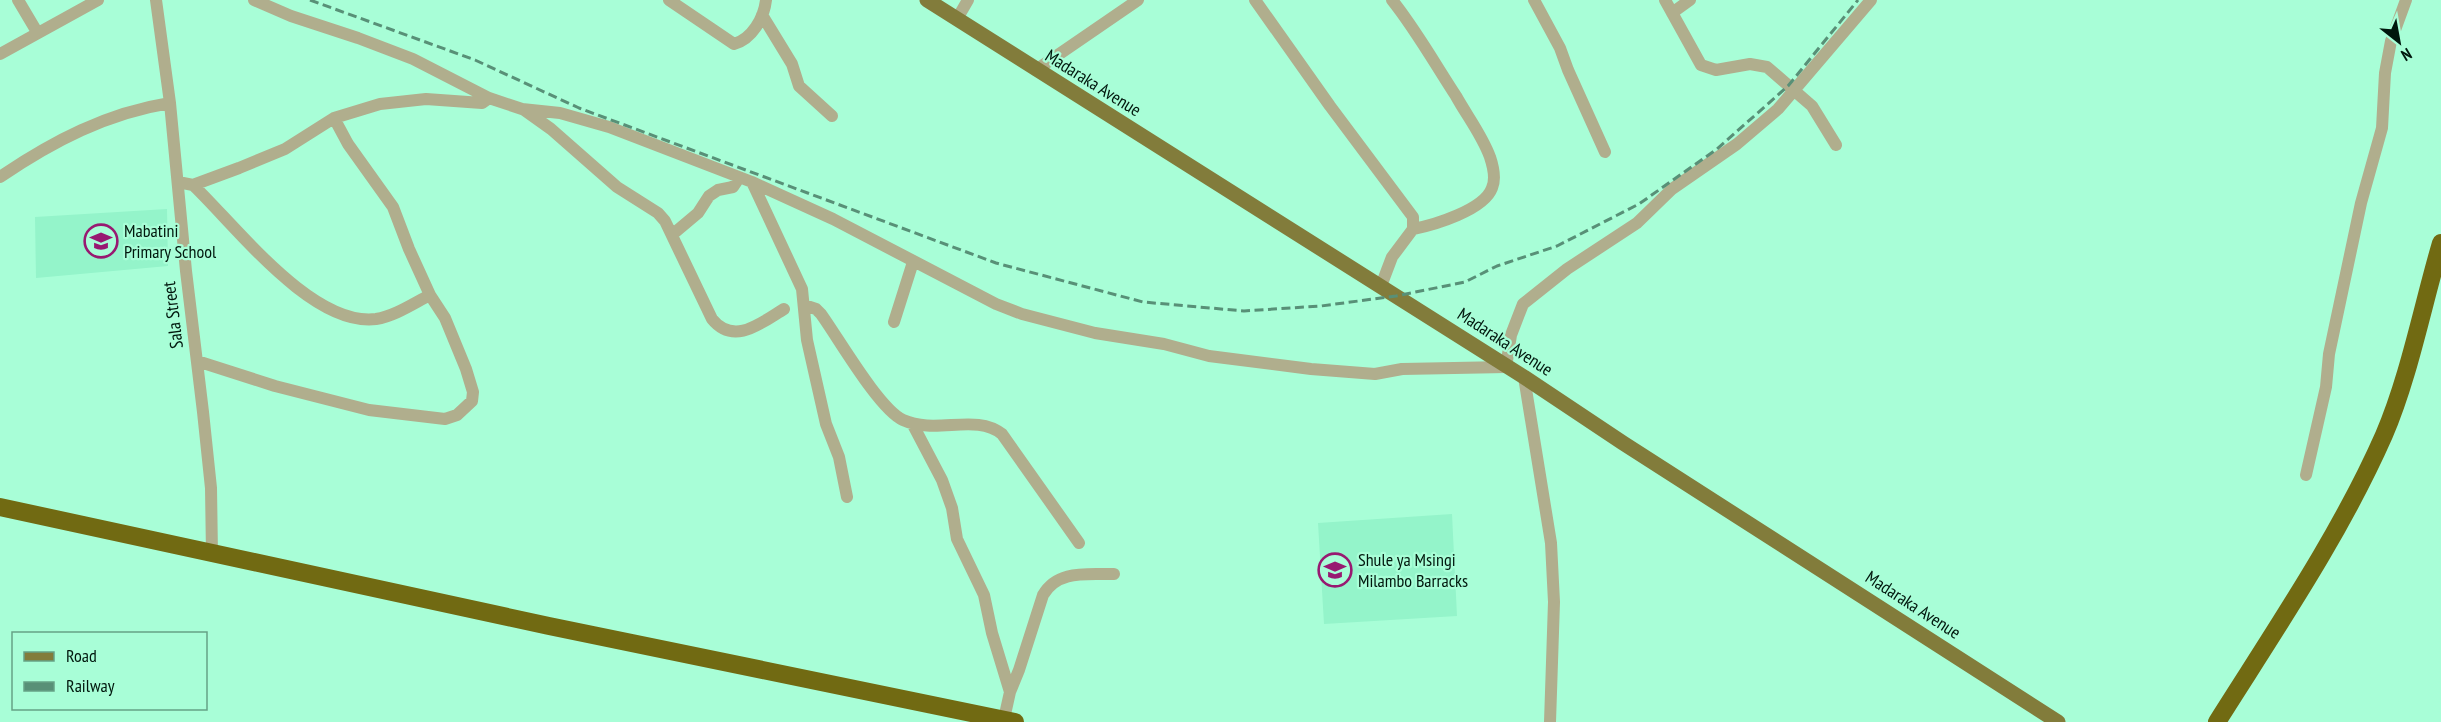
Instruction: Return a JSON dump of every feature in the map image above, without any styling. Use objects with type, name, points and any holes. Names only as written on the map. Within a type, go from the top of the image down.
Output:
[{"type":"highway","points":[[2217,722],[2323,551],[2384,433],[2404,373],[2441,243]]},
{"type":"highway","points":[[0,507],[549,626],[1009,721]]},
{"type":"main road","name":"Madaraka Avenue","points":[[927,0],[1524,377],[2058,722]]},
{"type":"street","points":[[18,0],[37,32]]},
{"type":"street","points":[[0,54],[98,0]]},
{"type":"street","name":"Sala Street","points":[[156,0],[170,103],[211,488],[212,554]]},
{"type":"street","points":[[254,0],[291,16],[413,59],[489,98],[522,109],[560,113],[609,127],[746,180],[833,219],[996,304],[1022,314],[1095,333],[1164,344],[1209,356],[1311,369],[1375,374],[1402,369],[1506,367],[1511,335],[1523,304],[1567,269],[1637,223],[1672,189],[1737,144],[1778,109],[1871,0]]},
{"type":"street","points":[[669,0],[734,44],[748,36],[762,15],[766,0]]},
{"type":"street","points":[[957,18],[968,0]]},
{"type":"street","points":[[1036,70],[1138,0]]},
{"type":"street","points":[[1255,0],[1323,97],[1413,217],[1413,229],[1392,257],[1381,286]]},
{"type":"street","points":[[1392,0],[1426,48],[1478,133],[1489,155],[1493,171],[1494,186],[1490,194],[1480,202],[1449,219],[1413,229]]},
{"type":"street","points":[[1534,0],[1560,48],[1605,152]]},
{"type":"street","points":[[1665,0],[1695,57],[1705,68],[1716,70],[1758,64],[1779,76],[1818,113],[1836,145]]},
{"type":"street","points":[[1672,13],[1690,0]]},
{"type":"street","points":[[2306,475],[2326,387],[2329,354],[2361,203],[2382,128],[2385,73],[2391,41],[2406,0]]},
{"type":"street","points":[[762,15],[792,64],[799,86],[832,116]]},
{"type":"street","points":[[178,182],[193,185],[285,149],[334,118],[380,104],[426,99],[483,103],[489,98]]},
{"type":"street","points":[[0,177],[37,153],[100,121],[147,107],[170,103]]},
{"type":"street","points":[[522,109],[551,129],[617,187],[658,213],[673,234],[712,319],[720,328],[739,332],[784,309]]},
{"type":"street","points":[[197,361],[275,386],[369,410],[452,418],[461,412],[471,400],[473,392],[445,318],[430,295],[393,207],[348,144],[334,118]]},
{"type":"street","points":[[673,234],[698,213],[709,196],[718,190],[733,187],[746,180]]},
{"type":"street","points":[[746,180],[798,279],[826,424],[839,457],[847,497]]},
{"type":"street","points":[[193,185],[284,277],[312,300],[361,319],[374,319],[385,317],[430,295]]},
{"type":"street","points":[[894,322],[914,262]]},
{"type":"street","points":[[804,305],[816,309],[821,314],[893,415],[912,423],[945,427],[983,424],[993,426],[1002,434],[1078,543]]},
{"type":"street","points":[[1524,377],[1551,543],[1554,602],[1551,722]]},
{"type":"street","points":[[912,423],[948,494],[957,539],[984,595],[992,633],[1010,692],[1009,721]]},
{"type":"street","points":[[1010,692],[1043,595],[1049,586],[1058,579],[1072,575],[1114,574]]},
{"type":"shaded area","name":"Mabatini Primary School","points":[[167,209],[168,266],[36,278],[35,217]]},
{"type":"shaded area","points":[[1452,514],[1457,616],[1324,624],[1318,523]]},
{"type":"railway","points":[[310,0],[475,60],[579,108],[996,263],[1143,302],[1244,311],[1321,306],[1396,296],[1465,282],[1497,266],[1557,246],[1639,204],[1717,149],[1788,86],[1858,0]]},
{"type":"place","name":"Mabatini Primary School","points":[[101,241]]},
{"type":"place","name":"Shule ya Msingi Milambo Barracks","points":[[1335,570]]}]
